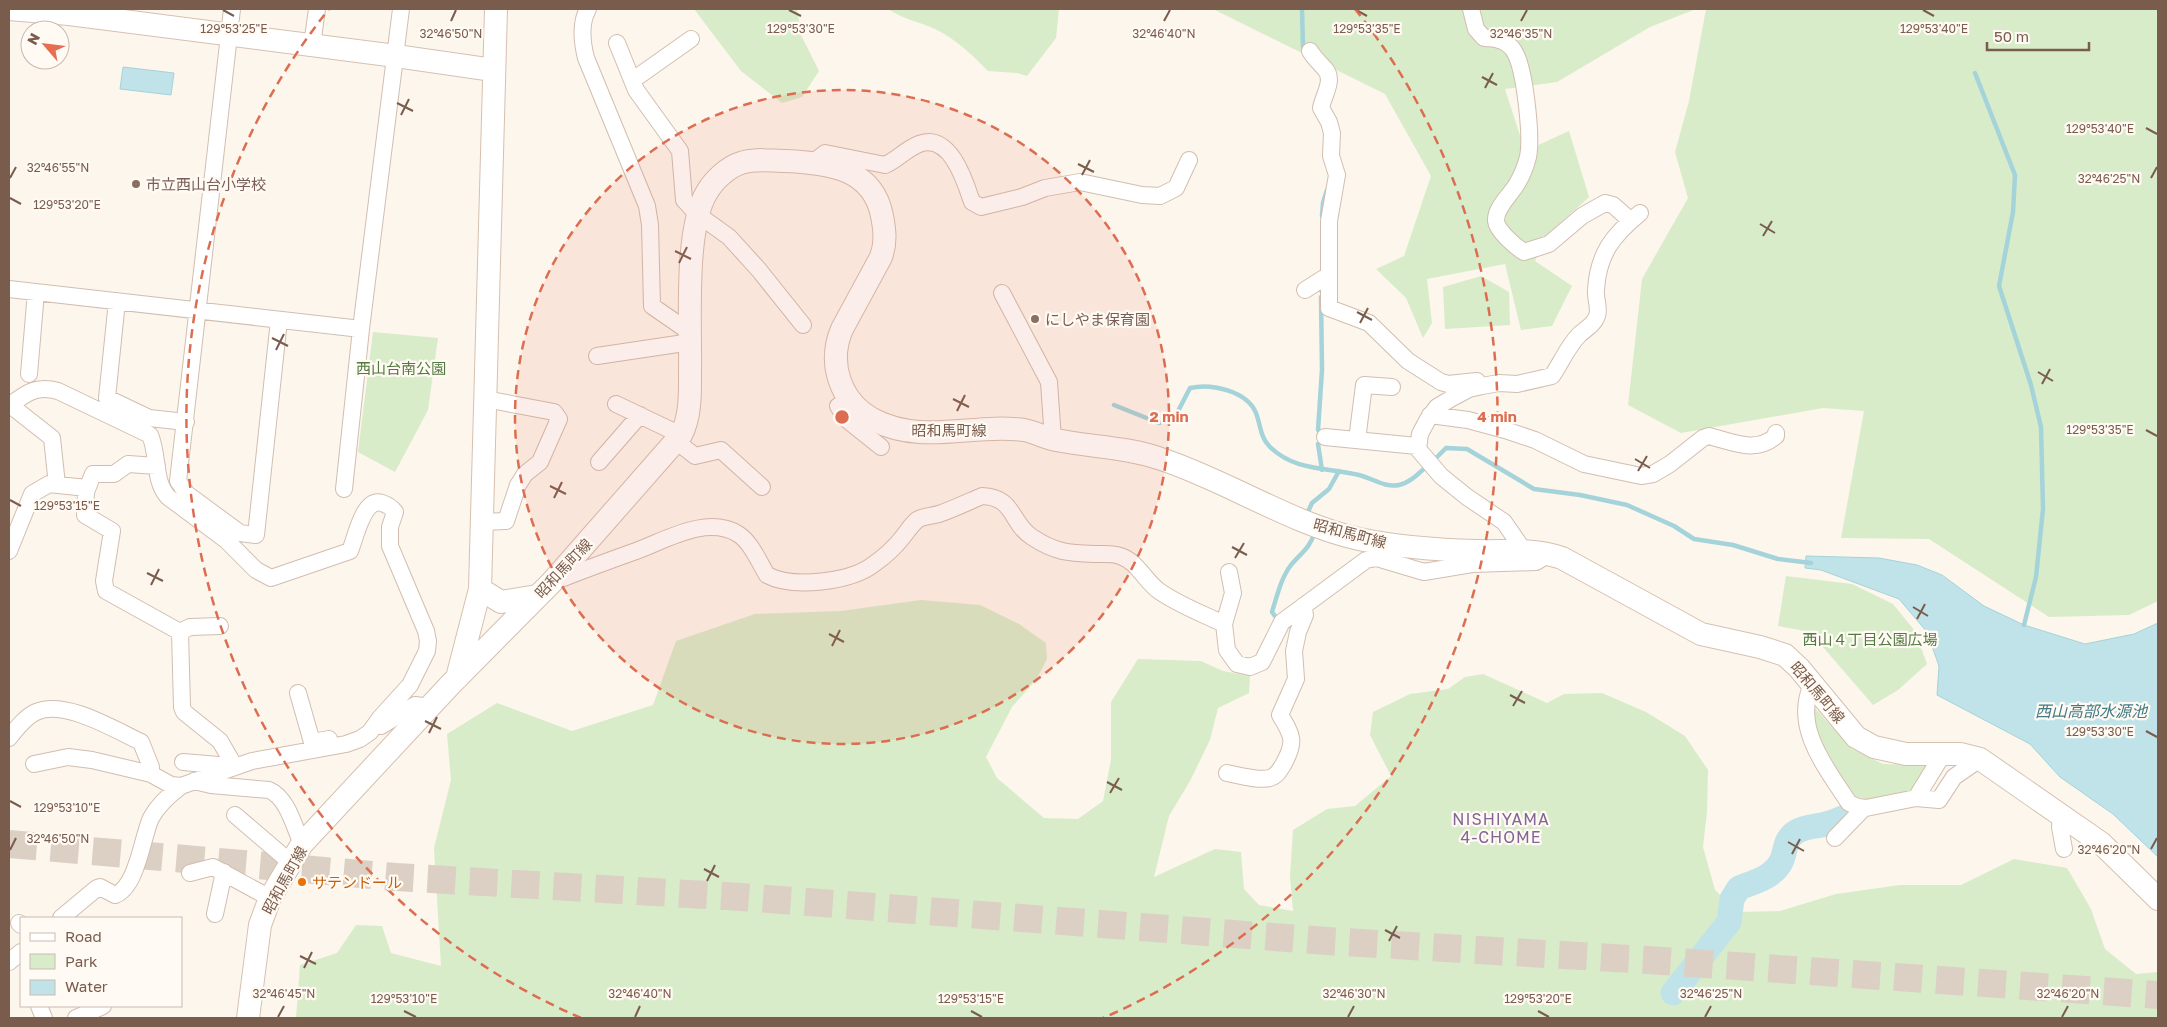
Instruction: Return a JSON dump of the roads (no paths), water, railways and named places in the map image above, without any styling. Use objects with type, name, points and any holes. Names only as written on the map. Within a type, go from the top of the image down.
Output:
[{"type":"main road","points":[[9,9],[147,17],[229,35],[494,70]]},
{"type":"main road","points":[[457,678],[480,589],[496,9]]},
{"type":"main road","name":"昭和馬町線","points":[[248,1018],[260,925],[270,898],[296,853],[457,678],[544,589],[679,438],[688,417],[692,246],[696,214],[708,189],[727,170],[742,162],[760,160],[838,168],[855,175],[868,184],[876,198],[886,236],[881,257],[842,329],[837,342],[835,356],[840,383],[848,400],[863,413],[893,428],[927,433],[1025,430],[1053,440],[1107,446],[1160,458],[1312,524],[1357,538],[1404,547],[1548,553],[1592,572],[1639,601],[1702,634],[1780,653],[1790,659],[1856,737],[1874,747],[1906,754],[1970,755],[1980,759],[2101,843],[2155,894]]},
{"type":"main road","points":[[480,589],[502,602],[544,589]]},
{"type":"street","points":[[232,9],[178,481],[187,494],[240,534],[256,535],[280,320]]},
{"type":"street","points":[[312,45],[317,9]]},
{"type":"street","points":[[344,489],[361,329],[401,9]]},
{"type":"street","points":[[588,9],[585,14],[582,42],[586,58],[647,206],[650,225],[652,306],[691,337]]},
{"type":"street","points":[[1310,51],[1327,70],[1329,78],[1328,90],[1322,108],[1332,133],[1331,156],[1337,175],[1315,283],[1329,308],[1369,323],[1408,362],[1448,384],[1486,380],[1517,384],[1552,376],[1571,344],[1597,319],[1599,312],[1596,292],[1598,271],[1603,256],[1621,229],[1636,217],[1605,203],[1582,216],[1549,244],[1524,252],[1502,231],[1496,220],[1501,206],[1519,180],[1528,156],[1525,96],[1521,67],[1514,50],[1497,38],[1484,38],[1476,29],[1470,9]]},
{"type":"street","points":[[633,80],[691,39]]},
{"type":"street","points":[[617,42],[636,90],[680,151],[684,200],[696,214],[729,237],[759,270],[803,325]]},
{"type":"street","points":[[811,164],[825,153],[885,165],[920,143],[934,144],[948,152],[957,163],[972,202],[981,207],[1022,197],[1045,188],[1080,182],[1142,195],[1160,196],[1176,188],[1188,160]]},
{"type":"street","points":[[9,289],[361,329]]},
{"type":"street","points":[[29,374],[36,292]]},
{"type":"street","points":[[1002,293],[1049,382],[1053,440]]},
{"type":"street","points":[[117,301],[107,398],[149,418],[186,422]]},
{"type":"street","points":[[597,356],[691,337]]},
{"type":"street","points":[[1426,458],[1420,434],[1430,415],[1437,407],[1469,389],[1499,383]]},
{"type":"street","points":[[1357,440],[1364,385],[1392,387]]},
{"type":"street","points":[[58,485],[52,438],[9,405],[31,391],[46,388],[58,391],[150,435],[154,445],[162,490],[168,497],[226,540],[256,570],[272,578],[350,551],[365,510],[370,504],[384,504],[393,509],[395,512],[390,527],[390,546],[426,631],[427,651],[410,686],[380,718],[370,732]]},
{"type":"street","points":[[481,522],[506,521],[518,485],[525,474],[540,462],[559,419],[554,412],[485,399]]},
{"type":"street","points":[[848,400],[838,406],[846,419],[881,447]]},
{"type":"street","points":[[616,404],[640,415],[679,438],[695,456],[721,450],[762,487]]},
{"type":"street","points":[[599,462],[640,415]]},
{"type":"street","points":[[1430,415],[1468,420],[1505,430],[1535,440],[1584,464],[1641,476],[1653,474],[1670,464],[1703,438],[1709,436],[1748,447],[1769,442],[1776,436],[1776,433]]},
{"type":"street","points":[[1325,437],[1357,440],[1426,458],[1467,497],[1504,522],[1524,551]]},
{"type":"street","points":[[157,466],[128,464],[114,474],[93,474],[87,488],[85,515],[112,531],[104,582],[106,591],[180,632]]},
{"type":"street","points":[[9,551],[32,494],[49,484],[87,488]]},
{"type":"street","points":[[544,589],[646,548],[667,537],[691,530],[716,527],[727,529],[740,535],[770,577],[780,580],[817,582],[834,579],[863,571],[873,565],[896,544],[917,520],[982,496],[988,496],[1009,506],[1022,530],[1046,546],[1063,553],[1120,556],[1131,561],[1159,591],[1224,624]]},
{"type":"street","points":[[1230,572],[1233,592],[1224,624],[1227,650],[1237,664],[1250,667],[1262,662],[1282,622],[1366,560],[1377,558],[1424,572],[1472,564],[1536,562],[1548,553]]},
{"type":"street","points":[[1227,773],[1268,779],[1277,775],[1287,757],[1292,744],[1291,733],[1280,715],[1296,679],[1294,650],[1298,632],[1305,615],[1302,606]]},
{"type":"street","points":[[180,632],[190,627],[220,626]]},
{"type":"street","points":[[180,632],[182,707],[188,717],[220,741],[235,767]]},
{"type":"street","points":[[1812,685],[1807,696],[1805,716],[1809,735],[1849,803],[1864,808],[1916,798],[1939,800],[1954,777],[1980,759]]},
{"type":"street","points":[[298,693],[312,742],[333,738],[336,746]]},
{"type":"street","points":[[62,917],[97,888],[100,887],[114,895],[123,890],[132,873],[151,819],[160,805],[187,784],[252,761],[336,746],[360,739],[415,705],[430,707]]},
{"type":"street","points":[[11,733],[30,716],[45,710],[61,709],[85,716],[141,742],[152,767],[151,774]]},
{"type":"street","points":[[1916,798],[1944,754]]},
{"type":"street","points":[[34,764],[68,757],[92,760],[151,774],[171,785],[187,784],[269,790],[277,793],[283,800],[296,853]]},
{"type":"street","points":[[183,762],[235,767]]},
{"type":"street","points":[[1835,838],[1864,808]]},
{"type":"street","points":[[235,815],[296,853]]},
{"type":"street","points":[[2061,816],[2060,827],[2064,849]]},
{"type":"street","points":[[190,873],[213,867],[270,898]]},
{"type":"street","points":[[215,914],[224,872]]},
{"type":"street","points":[[9,962],[20,953]]},
{"type":"street","points":[[76,1018],[101,1007]]},
{"type":"water","points":[[123,67],[174,73],[171,95],[120,89]]},
{"type":"water","name":"西山高部水源池","points":[[1806,556],[1879,558],[1917,565],[1942,575],[1984,606],[2024,625],[2085,644],[2134,634],[2158,623],[2158,857],[2113,814],[2060,777],[2030,744],[1937,695],[1939,666],[1927,632],[1899,599],[1821,570],[1805,568]]},
{"type":"waterway","points":[[1302,9],[1303,47],[1306,52]]},
{"type":"waterway","points":[[1975,73],[2015,175],[2013,212],[1999,286],[2031,385],[2041,427],[2043,509],[2036,577],[2024,625]]},
{"type":"waterway","points":[[1322,216],[1327,190]]},
{"type":"waterway","points":[[1318,430],[1322,370],[1321,297]]},
{"type":"waterway","points":[[1114,405],[1159,423],[1175,417],[1190,388],[1218,388],[1228,390],[1245,399],[1256,413],[1262,435],[1270,447],[1280,455],[1301,465],[1359,475],[1394,486],[1407,482],[1427,466]]},
{"type":"waterway","points":[[1318,444],[1322,470]]},
{"type":"waterway","points":[[1433,461],[1446,448],[1467,449],[1534,489],[1580,495],[1627,505],[1674,526],[1694,539],[1733,545],[1778,559],[1811,563]]},
{"type":"waterway","points":[[1307,514],[1312,503],[1329,489],[1339,471]]},
{"type":"waterway","points":[[1277,619],[1272,612],[1282,581],[1291,565],[1310,543],[1314,534]]},
{"type":"waterway","points":[[1673,993],[1729,922],[1732,899],[1739,888],[1762,879],[1773,872],[1783,858],[1789,838],[1799,830],[1833,822],[1851,814]]},
{"type":"tunnel","points":[[9,844],[396,877],[741,897],[1327,941],[1648,960],[2158,995]]},
{"type":"place","name":"市立西山台小学校","points":[[136,184]]},
{"type":"place","name":"にしやま保育園","points":[[1035,319]]},
{"type":"place","name":"サテンドール","points":[[302,882]]},
{"type":"district","name":"NISHIYAMA 4-CHOME","points":[[1501,828]]},
{"type":"park label","name":"西山台南公園","points":[[401,368]]},
{"type":"park label","name":"西山４丁目公園広場","points":[[1870,639]]}]
